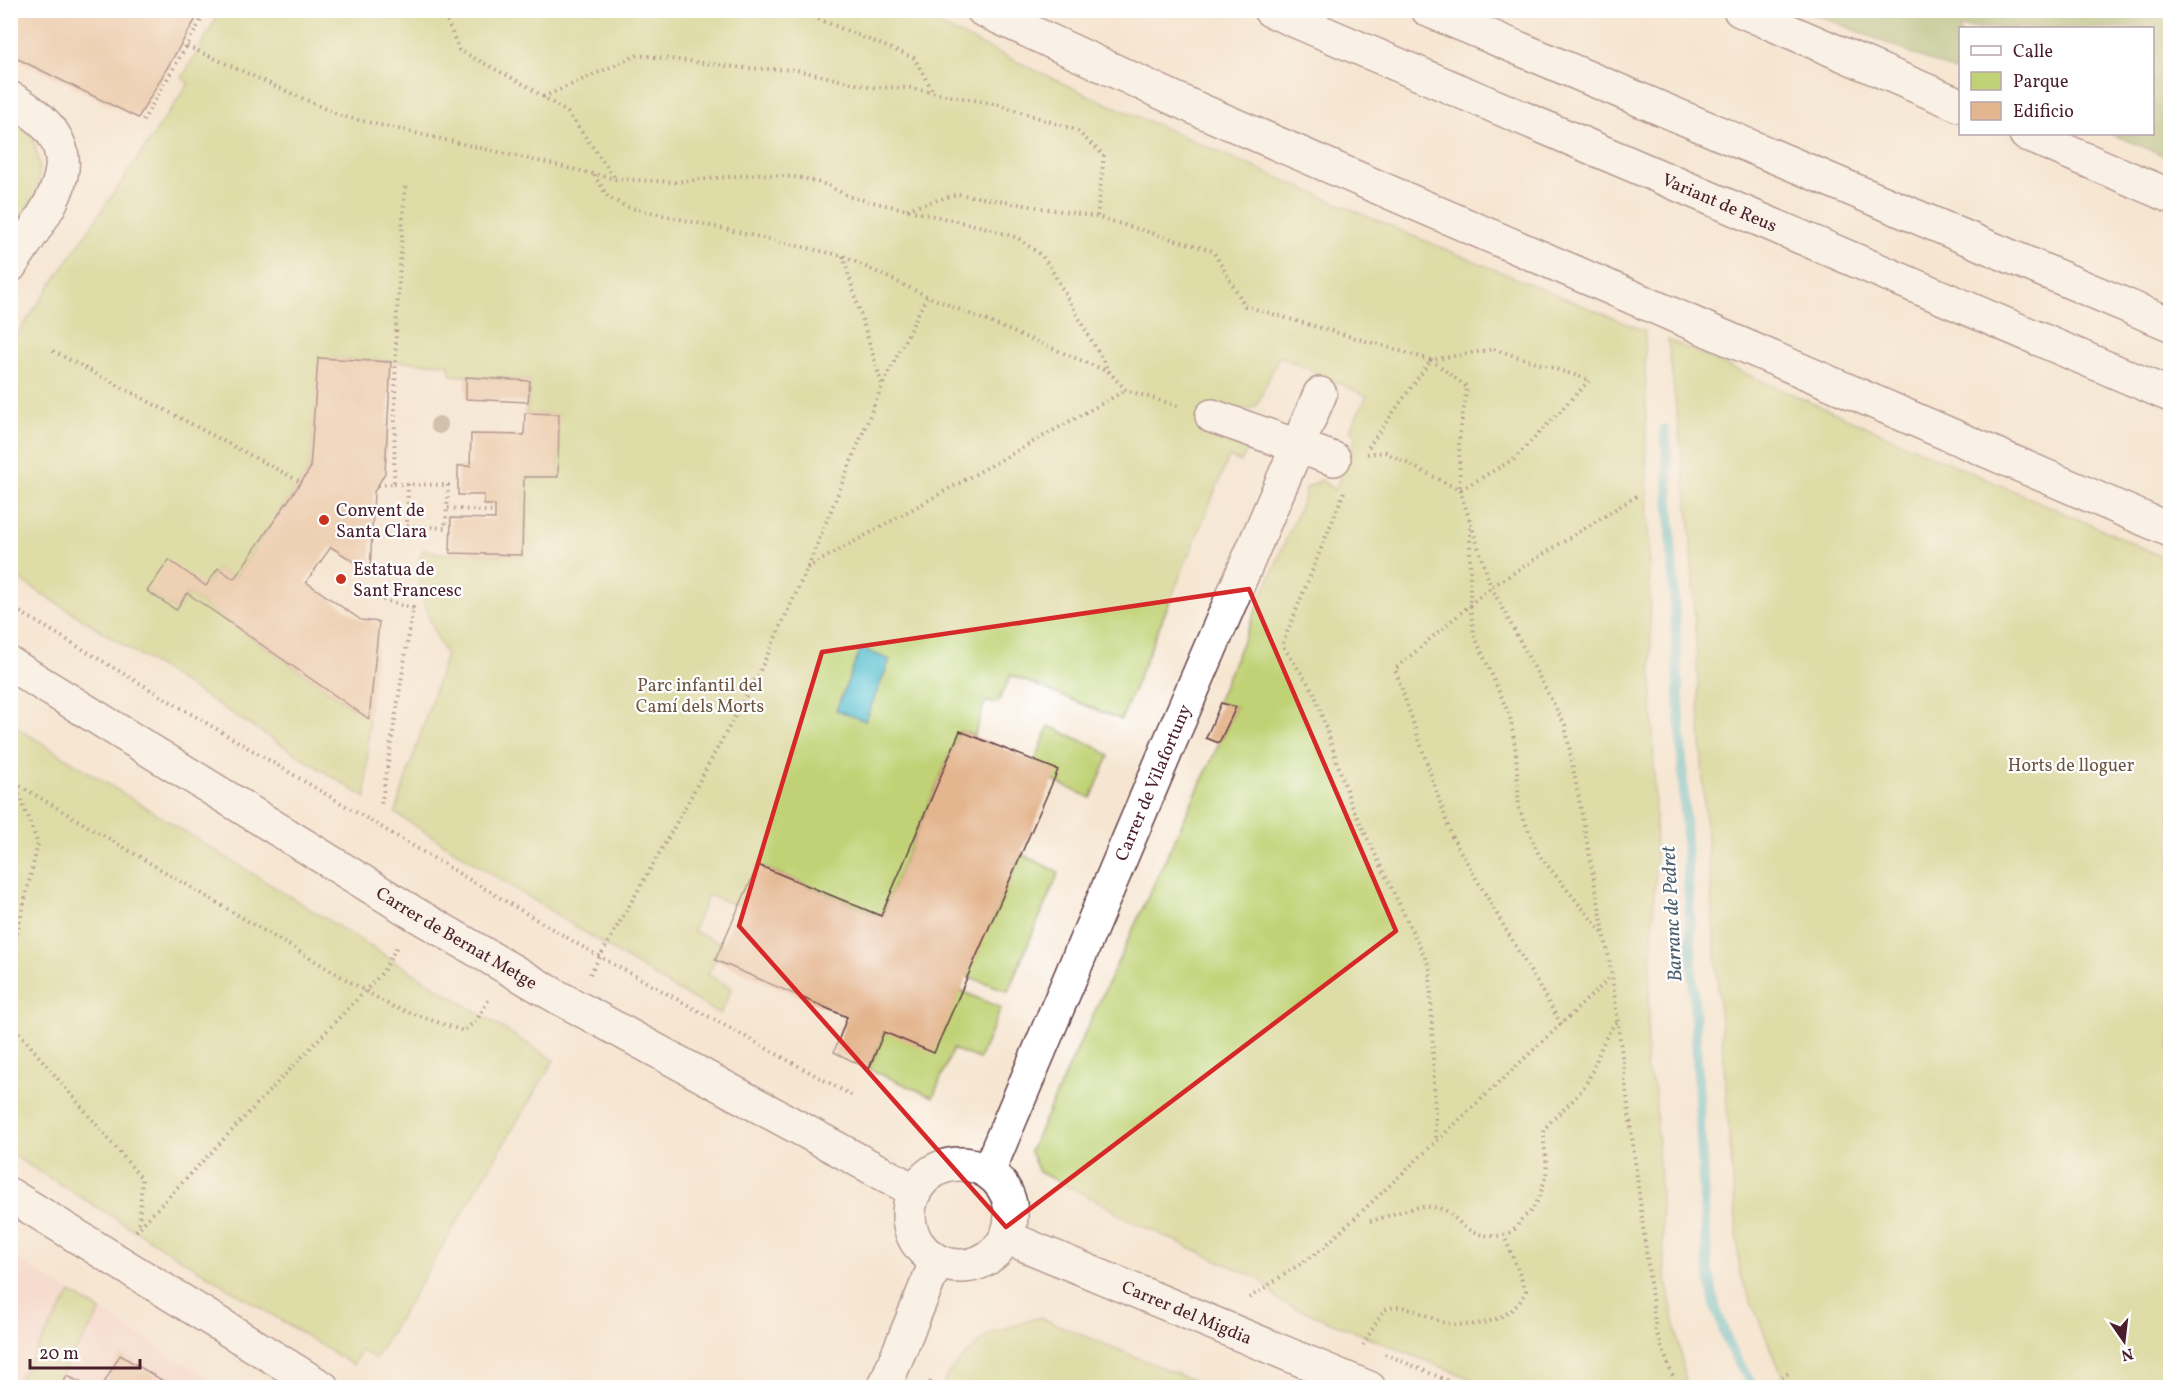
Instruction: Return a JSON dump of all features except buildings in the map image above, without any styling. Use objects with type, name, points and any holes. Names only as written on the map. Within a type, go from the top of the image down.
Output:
[{"type":"main road","points":[[983,10],[1206,113],[2170,530]]},
{"type":"main road","name":"Variant de Reus","points":[[1270,10],[2170,395]]},
{"type":"main road","points":[[1428,10],[2170,324]]},
{"type":"main road","points":[[1740,10],[1959,105]]},
{"type":"main road","points":[[10,98],[30,109],[50,127],[62,148],[63,176],[51,202],[10,266]]},
{"type":"main road","points":[[2028,135],[2170,196]]},
{"type":"main road","name":"Carrer de Vilafortuny","points":[[988,1172],[1171,738],[1320,394]]},
{"type":"main road","points":[[1212,416],[1298,446],[1340,473]]},
{"type":"main road","name":"Carrer de Bernat Metge","points":[[10,664],[415,914],[506,967],[915,1191]]},
{"type":"main road","points":[[956,1164],[972,1165],[988,1172],[1003,1188],[1011,1208],[1011,1222],[1006,1237],[997,1250],[984,1260],[969,1265],[953,1265],[938,1260],[924,1251],[915,1238],[910,1223],[909,1207],[915,1191],[925,1178],[939,1168],[956,1164]]},
{"type":"main road","points":[[10,1195],[323,1388]]},
{"type":"main road","name":"Carrer del Migdia","points":[[1006,1237],[1369,1388]]},
{"type":"main road","points":[[884,1388],[938,1260]]},
{"type":"path","points":[[143,121],[207,10]]},
{"type":"path","points":[[443,10],[459,50],[568,113],[616,179]]},
{"type":"path","points":[[796,10],[914,58],[934,93]]},
{"type":"path","points":[[187,46],[341,116],[616,179],[675,182],[759,174],[804,178],[827,184],[850,197],[983,226],[1018,238],[1042,256],[1110,373],[1126,390],[1212,416]]},
{"type":"path","points":[[543,97],[638,55],[744,68],[796,70],[869,87],[910,88],[999,105],[1076,130],[1104,155],[1097,218]]},
{"type":"path","points":[[594,174],[608,197],[627,207],[843,256],[927,296],[1110,373]]},
{"type":"path","points":[[394,484],[396,329],[405,186]]},
{"type":"path","points":[[906,209],[958,194],[1097,218],[1213,251],[1245,306],[1431,360],[1467,387],[1459,440],[1460,490],[1491,587],[1565,725],[1612,975],[1656,1331],[1677,1388]]},
{"type":"path","points":[[843,256],[882,386]]},
{"type":"path","points":[[568,1003],[600,957],[749,693],[807,569],[882,386],[927,296]]},
{"type":"path","points":[[1494,349],[1590,380],[1514,459],[1460,490],[1385,452],[1363,454],[1431,360],[1494,349]]},
{"type":"path","points":[[54,351],[301,482]]},
{"type":"path","points":[[807,569],[1126,390]]},
{"type":"path","points":[[1340,473],[1282,645],[1314,692],[1351,804],[1430,968],[1436,1142]]},
{"type":"path","points":[[378,485],[408,484],[448,485],[445,528],[407,526],[408,484]]},
{"type":"path","points":[[1561,1024],[1452,837],[1395,669],[1491,587],[1638,495]]},
{"type":"path","points":[[447,508],[495,512]]},
{"type":"path","points":[[1471,523],[1470,604],[1474,635],[1510,716],[1516,753],[1520,808],[1539,855],[1604,935]]},
{"type":"path","points":[[370,597],[413,608],[381,806]]},
{"type":"path","points":[[10,606],[600,957],[853,1096]]},
{"type":"path","points":[[10,963],[38,844],[13,781]]},
{"type":"path","points":[[13,781],[391,1006],[463,1031],[477,1020],[506,967]]},
{"type":"path","points":[[118,1263],[139,1226],[382,973],[415,914]]},
{"type":"path","points":[[1248,1298],[1321,1250],[1612,975]]},
{"type":"path","points":[[10,998],[17,1030],[142,1179],[139,1226]]},
{"type":"path","points":[[1370,1221],[1412,1208],[1435,1208],[1448,1212],[1458,1224],[1472,1232],[1504,1236],[1516,1229],[1538,1199],[1545,1178],[1547,1165],[1543,1136],[1545,1128],[1581,1091],[1590,1076],[1597,1056],[1618,1021]]},
{"type":"path","points":[[1363,1345],[1375,1327],[1379,1315],[1384,1310],[1395,1307],[1421,1312],[1443,1322],[1463,1325],[1492,1320],[1517,1307],[1526,1290],[1504,1236]]},
{"type":"path","points":[[1767,1388],[1790,1372]]},
{"type":"path","points":[[928,1388],[932,1379]]},
{"type":"highlighted area","points":[[1249,589],[1396,931],[1006,1227],[739,926],[822,652]]},
{"type":"shaded area","points":[[10,1255],[223,1387],[14,1387],[19,1378],[11,1387]]},
{"type":"green space","name":"Parc infantil del Camí dels Morts","points":[[221,10],[910,11],[1092,97],[1413,236],[1645,331],[1656,856],[1646,1068],[1655,1089],[1665,1274],[1687,1387],[1491,1387],[1279,1301],[1261,1280],[1123,1217],[1102,1203],[1039,1172],[1030,1151],[1236,707],[1217,702],[1305,495],[1305,489],[1321,480],[1335,490],[1356,436],[1350,429],[1367,396],[1279,356],[1258,403],[1254,408],[1239,411],[1237,441],[1248,448],[1241,462],[1229,457],[1121,720],[1011,675],[998,703],[985,702],[974,736],[960,731],[881,916],[758,865],[739,906],[708,895],[693,931],[722,944],[708,975],[732,988],[720,1014],[670,986],[395,813],[446,655],[429,618],[420,587],[420,559],[424,549],[437,553],[522,555],[524,477],[558,477],[558,414],[525,413],[530,381],[451,375],[448,364],[319,358],[310,469],[234,579],[218,568],[206,586],[148,591],[176,610],[187,593],[369,719],[366,798],[11,574],[10,345],[189,83],[182,78]]},
{"type":"green space","points":[[1807,11],[2170,11],[2170,158],[2113,135],[2154,135],[2154,27],[1959,27],[1959,73]]},
{"type":"green space","points":[[11,116],[33,137],[40,167],[37,193],[11,234]]},
{"type":"green space","name":"Horts de lloguer","points":[[1668,340],[2170,561],[2170,1387],[1787,1387],[1740,1275],[1704,802],[1690,525]]},
{"type":"green space","points":[[11,724],[554,1060],[375,1359],[361,1350],[353,1365],[11,1154]]},
{"type":"green space","points":[[1049,726],[1098,748],[1109,756],[1091,798],[1053,781],[1035,761]]},
{"type":"green space","points":[[1021,854],[1059,872],[1008,991],[967,976]]},
{"type":"green space","points":[[961,991],[1001,1008],[979,1059],[953,1049],[933,1097],[869,1069],[884,1032]]},
{"type":"green space","points":[[71,1293],[101,1311],[53,1387],[14,1387]]},
{"type":"green space","points":[[1039,1317],[1209,1387],[942,1387],[948,1373],[987,1335]]},
{"type":"water","points":[[861,648],[890,660],[865,721],[836,710]]},
{"type":"waterway","name":"Barranc de Pedret","points":[[1664,429],[1707,1262],[1715,1306],[1730,1348],[1754,1388]]},
{"type":"place","name":"Convent de Santa Clara","points":[[324,520]]},
{"type":"place","name":"Estatua de Sant Francesc","points":[[341,579]]}]
